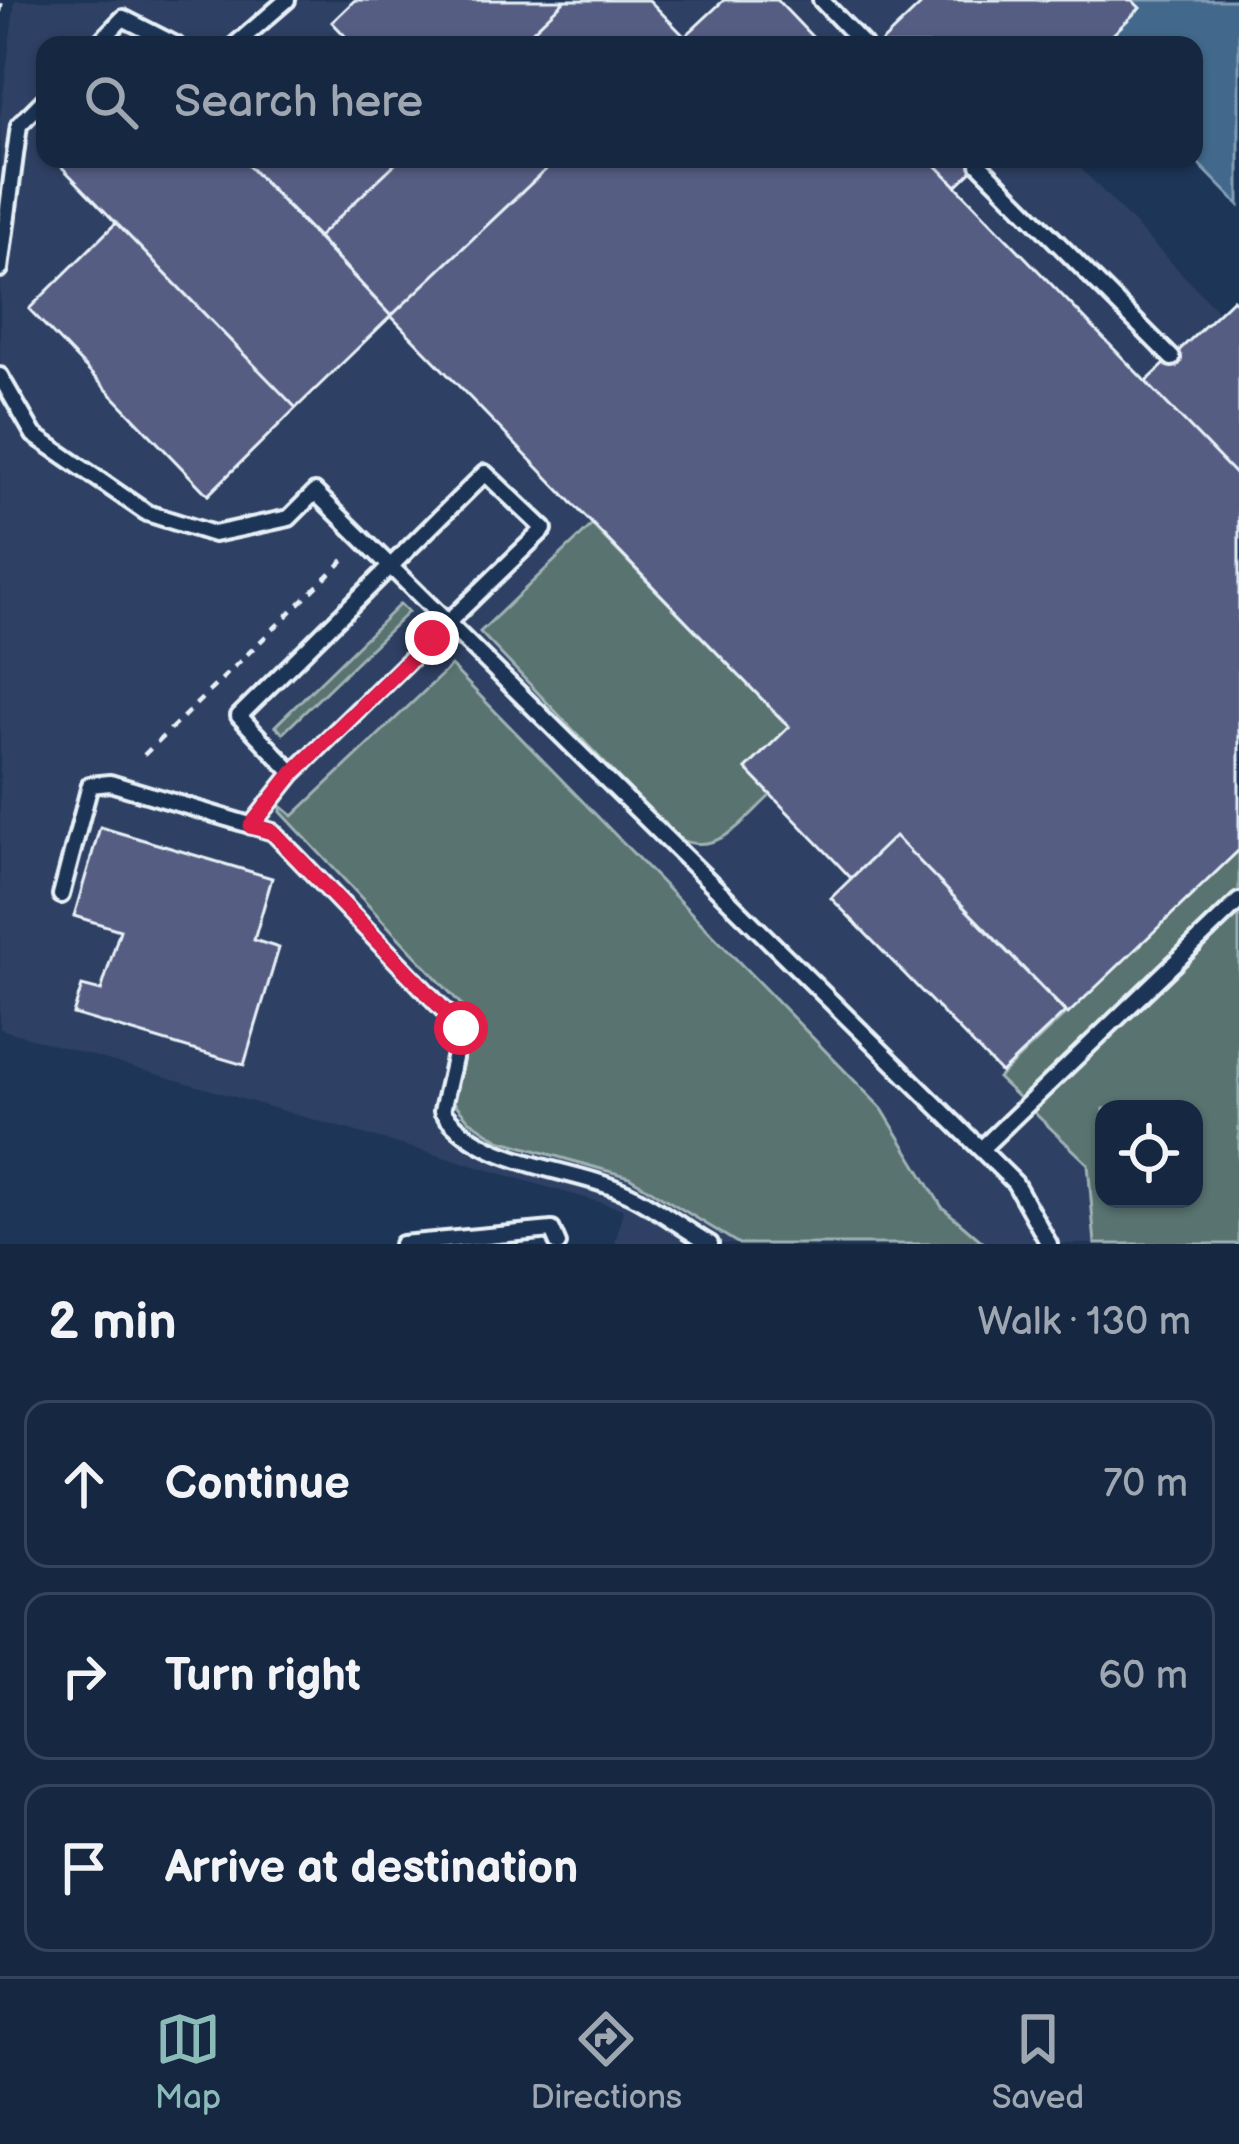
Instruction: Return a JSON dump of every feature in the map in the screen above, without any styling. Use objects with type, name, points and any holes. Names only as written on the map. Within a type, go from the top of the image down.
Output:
[{"type":"lane","points":[[245,36],[287,0]]},
{"type":"lane","points":[[820,0],[855,36]]},
{"type":"lane","points":[[106,36],[123,19],[158,36]]},
{"type":"lane","points":[[0,269],[19,125],[36,108]]},
{"type":"lane","points":[[983,168],[1172,358]]},
{"type":"lane","points":[[0,376],[34,435],[147,514],[214,533],[289,518],[315,492],[1015,1183],[1049,1244]]},
{"type":"lane","points":[[251,826],[293,773],[544,529],[485,473],[239,716],[293,773]]},
{"type":"lane","points":[[61,895],[90,784],[110,783],[273,832],[461,1028],[442,1111],[458,1131],[489,1150],[628,1194],[710,1244]]},
{"type":"lane","points":[[981,1150],[1239,901]]},
{"type":"lane","points":[[402,1244],[552,1230],[558,1244]]},
{"type":"path","points":[[0,13],[2,0]]},
{"type":"path","points":[[144,755],[348,556]]},
{"type":"shaded area","points":[[15,0],[916,0],[951,36],[36,36],[36,168],[1081,168],[1239,333],[1239,1244],[615,1244],[623,1209],[0,1029],[0,118]]},
{"type":"shaded area","points":[[1045,0],[1239,0],[1239,205],[1203,168],[1203,36],[1078,36]]},
{"type":"green space","points":[[592,525],[789,727],[746,769],[771,795],[717,840],[691,843],[676,838],[480,632]]},
{"type":"green space","points":[[400,604],[408,612],[283,733],[275,726]]},
{"type":"green space","points":[[451,666],[882,1109],[942,1207],[985,1244],[739,1244],[629,1177],[499,1140],[469,1120],[451,1099],[470,1014],[281,812],[281,806],[293,816]]},
{"type":"green space","points":[[1239,850],[1239,1244],[1095,1244],[1088,1164],[998,1078]]},
{"type":"building","points":[[355,0],[565,0],[527,36],[345,36],[332,22]]},
{"type":"building","points":[[565,0],[649,0],[684,36],[527,36]]},
{"type":"building","points":[[724,0],[777,0],[811,36],[686,36]]},
{"type":"building","points":[[926,0],[1132,0],[1140,8],[1111,36],[888,36]]},
{"type":"building","points":[[63,168],[251,168],[391,316],[296,408]]},
{"type":"building","points":[[251,168],[391,168],[318,237]]},
{"type":"building","points":[[391,168],[547,168],[391,316],[318,237]]},
{"type":"building","points":[[547,168],[939,168],[1239,478],[1239,850],[1068,1014],[895,836],[851,878],[746,769],[789,727],[391,316]]},
{"type":"building","points":[[939,168],[975,168],[956,186]]},
{"type":"building","points":[[116,223],[296,408],[208,495],[29,309]]},
{"type":"building","points":[[1233,299],[1239,306],[1239,478],[1146,382]]},
{"type":"building","points":[[100,827],[272,878],[254,940],[279,948],[244,1065],[73,1014],[82,986],[101,991],[120,930],[74,916]]},
{"type":"building","points":[[895,836],[1065,1012],[1001,1073],[831,898]]},
{"type":"route","points":[[432,638],[293,773],[251,826],[273,832],[461,1028]]}]
